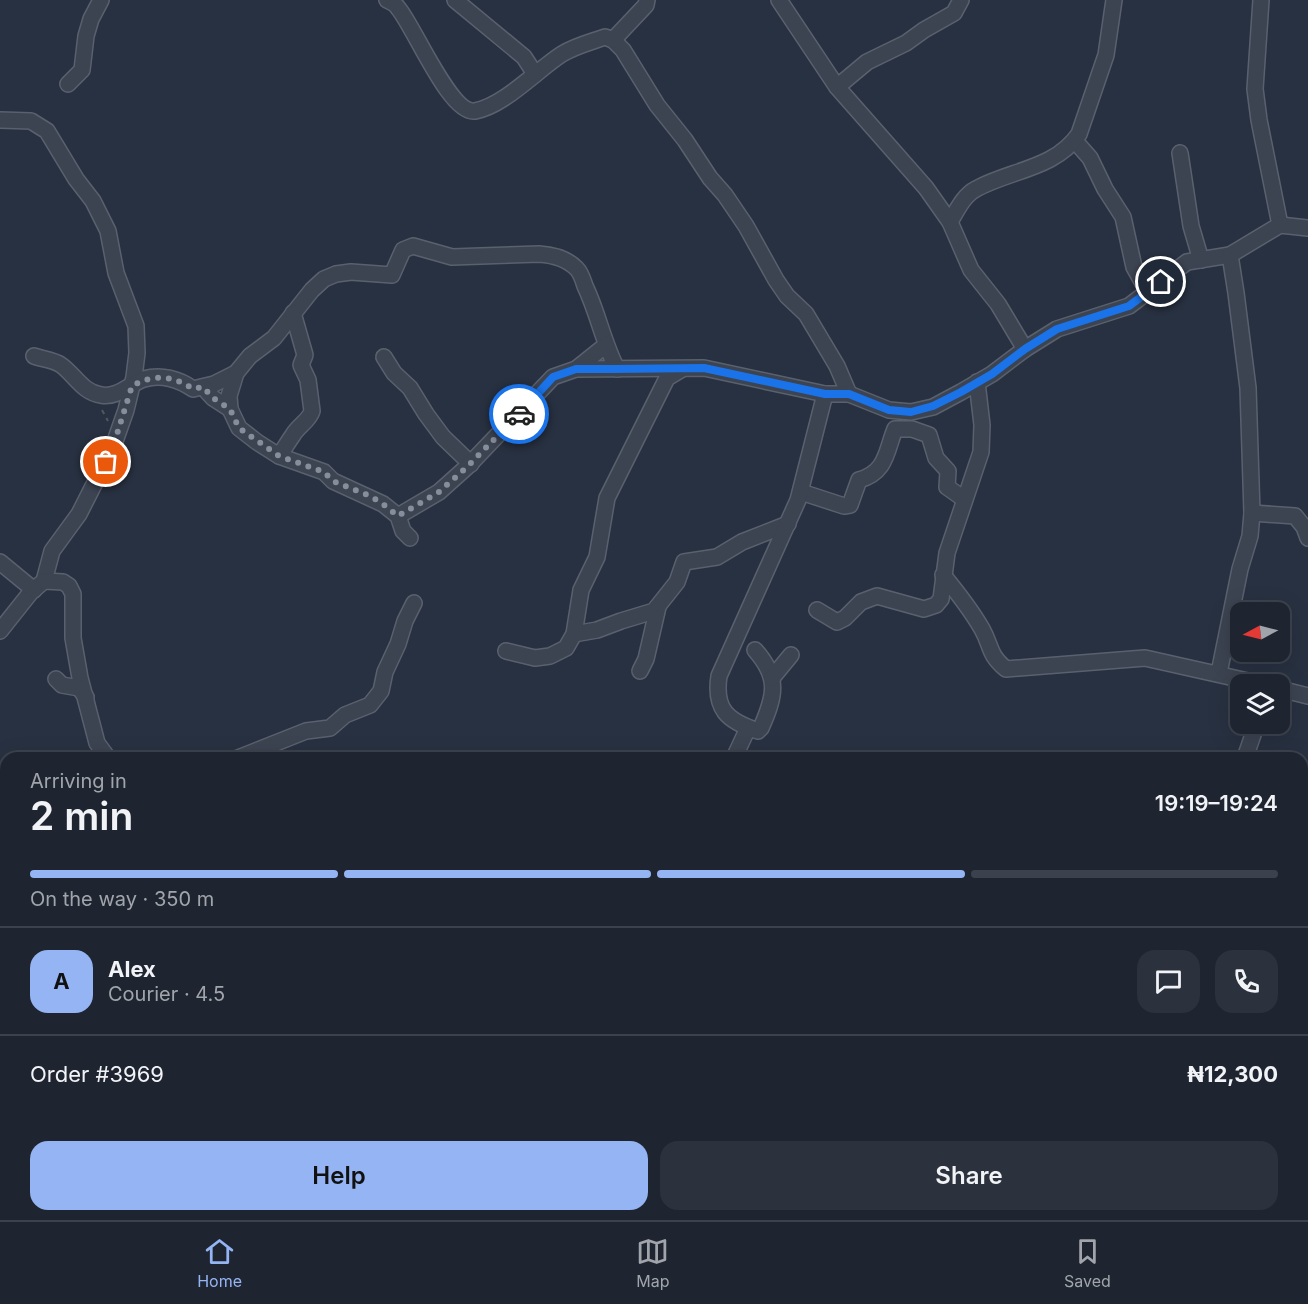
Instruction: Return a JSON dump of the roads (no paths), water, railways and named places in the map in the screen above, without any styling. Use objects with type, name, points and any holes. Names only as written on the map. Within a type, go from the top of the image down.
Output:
[{"type":"street","points":[[68,84],[82,70],[88,28],[101,0]]},
{"type":"street","points":[[387,0],[398,6],[425,55],[459,107],[470,112],[482,110],[502,98],[564,53],[605,37],[612,40],[623,50],[657,105],[685,140],[710,178],[726,195],[787,296],[806,314],[837,366],[849,394]]},
{"type":"street","points":[[455,0],[524,57],[535,74]]},
{"type":"street","points":[[612,40],[646,4],[647,0]]},
{"type":"street","points":[[779,0],[837,87],[926,188],[950,222],[971,270],[998,304],[1025,349]]},
{"type":"street","points":[[837,87],[867,62],[906,43],[954,13],[961,0]]},
{"type":"street","points":[[950,222],[974,189],[1018,174],[1054,157],[1072,145],[1079,134],[1106,55],[1114,0]]},
{"type":"street","points":[[1261,0],[1255,89],[1280,225]]},
{"type":"street","points":[[0,120],[31,121],[47,131],[76,179],[93,201],[108,231],[116,273],[136,326],[137,353],[132,386],[116,437],[79,514],[52,551],[39,586],[0,631]]},
{"type":"street","points":[[1074,141],[1090,158],[1105,189],[1123,217],[1134,267],[1148,292]]},
{"type":"street","points":[[1180,153],[1191,226],[1201,260]]},
{"type":"street","points":[[398,516],[439,492],[471,464],[553,377],[576,369],[704,368],[825,394],[849,394],[889,410],[911,412],[933,406],[978,382],[1057,329],[1129,306],[1187,262],[1230,255],[1280,225],[1308,228]]},
{"type":"street","points":[[410,538],[403,531],[398,516],[383,504],[370,496],[333,481],[324,472],[279,456],[239,428],[230,409],[229,396],[236,373],[250,356],[274,338],[312,290],[324,279],[336,274],[351,272],[392,275],[403,250],[413,246],[452,257],[554,255],[578,270],[617,369]]},
{"type":"street","points":[[1219,673],[1240,569],[1250,536],[1252,513],[1248,388],[1230,255]]},
{"type":"street","points":[[279,456],[312,411],[308,380],[301,365],[305,355],[293,314]]},
{"type":"street","points":[[576,369],[606,345]]},
{"type":"street","points":[[34,356],[60,364],[87,390],[102,396],[118,393],[145,379],[168,378],[193,389],[214,384],[236,373]]},
{"type":"street","points":[[384,357],[394,373],[411,388],[443,437],[471,464]]},
{"type":"street","points":[[506,651],[535,658],[550,656],[566,648],[574,634],[581,590],[597,557],[608,498],[663,386],[674,372],[682,369]]},
{"type":"street","points":[[817,610],[837,622],[845,618],[861,602],[877,596],[924,609],[936,605],[941,599],[947,553],[981,452],[982,424],[978,382]]},
{"type":"street","points":[[203,387],[213,398],[230,409]]},
{"type":"street","points":[[755,650],[769,670],[773,699],[758,731],[748,728],[722,711],[718,702],[719,676],[801,492],[825,394]]},
{"type":"street","points":[[801,492],[844,506],[850,505],[859,480],[868,477],[878,469],[886,458],[895,429],[912,429],[929,435],[936,458],[948,471],[947,487],[964,499]]},
{"type":"street","points":[[1252,513],[1295,516],[1304,527],[1308,538]]},
{"type":"street","points":[[574,634],[597,630],[654,611],[677,582],[684,562],[717,557],[741,542],[788,524]]},
{"type":"street","points":[[0,562],[39,586],[63,582],[69,586],[73,594],[74,647],[97,743],[104,752]]},
{"type":"street","points":[[943,575],[970,609],[983,631],[994,659],[1006,669],[1145,658],[1230,676]]},
{"type":"street","points":[[253,752],[306,731],[330,728],[345,715],[370,705],[381,691],[385,672],[414,603]]},
{"type":"street","points":[[640,671],[646,659],[658,607]]},
{"type":"street","points":[[771,678],[791,655]]},
{"type":"street","points":[[56,679],[62,685],[79,688],[86,697]]},
{"type":"street","points":[[1290,692],[1308,696]]},
{"type":"street","points":[[737,752],[748,728]]},
{"type":"street","points":[[1247,752],[1253,734]]}]
